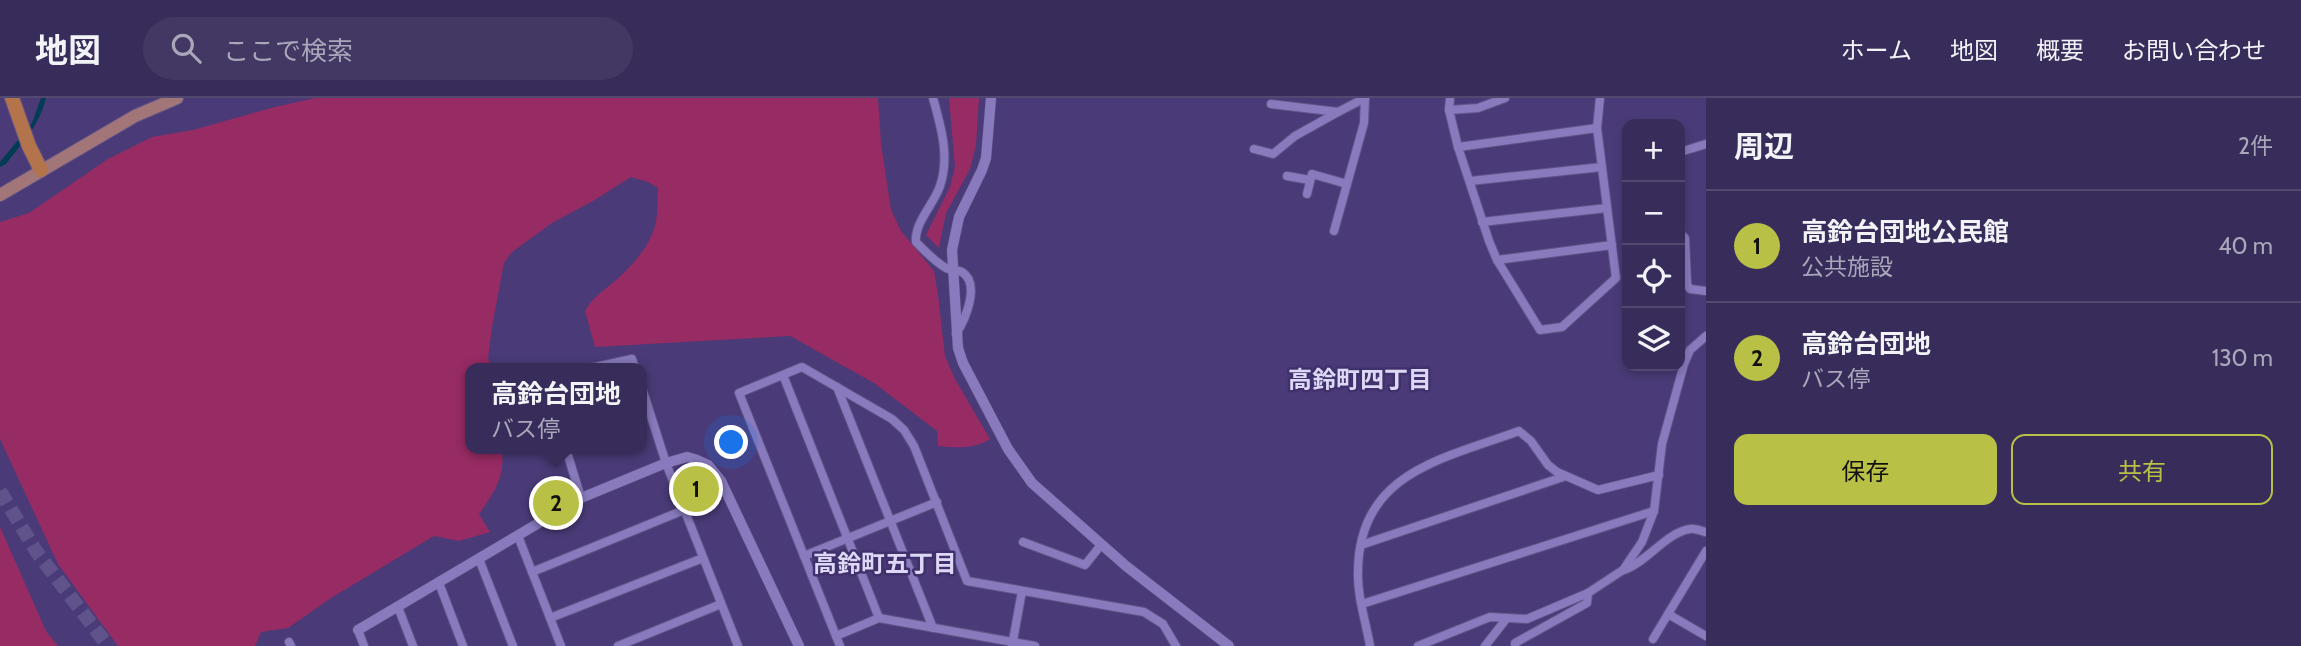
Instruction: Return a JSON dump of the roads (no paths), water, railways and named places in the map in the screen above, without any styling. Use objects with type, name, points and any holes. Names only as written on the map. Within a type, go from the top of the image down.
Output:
[{"type":"highway","points":[[12,98],[41,170]]},
{"type":"main road","points":[[0,195],[135,116],[177,98]]},
{"type":"street","points":[[933,98],[942,130],[944,167],[935,198],[918,226],[915,237],[916,242],[943,266],[963,273],[968,278],[969,306],[956,334]]},
{"type":"street","points":[[991,98],[986,158],[954,235],[951,250],[956,334],[963,363],[1016,464],[1048,499],[1101,545],[1229,646]]},
{"type":"street","points":[[1254,149],[1273,154],[1295,136],[1365,98],[1364,123],[1334,231]]},
{"type":"street","points":[[1450,98],[1449,110],[1458,147],[1482,222],[1497,260],[1540,330],[1562,327],[1616,278],[1597,128],[1600,98]]},
{"type":"street","points":[[1449,110],[1478,108],[1505,98]]},
{"type":"street","points":[[1271,104],[1338,112]]},
{"type":"street","points":[[1458,147],[1597,128]]},
{"type":"street","points":[[1685,151],[1705,147]]},
{"type":"street","points":[[1470,181],[1602,167]]},
{"type":"street","points":[[1307,194],[1312,174],[1347,184]]},
{"type":"street","points":[[1287,176],[1310,180]]},
{"type":"street","points":[[1482,222],[1607,208]]},
{"type":"street","points":[[1685,238],[1687,284],[1690,289],[1706,291]]},
{"type":"street","points":[[1497,260],[1612,245]]},
{"type":"street","points":[[1623,570],[1642,542],[1654,511],[1662,444],[1684,364],[1690,350],[1706,336]]},
{"type":"street","points":[[614,363],[632,359],[633,363]]},
{"type":"street","points":[[840,646],[739,393],[802,367],[892,419],[904,430],[914,446],[967,581],[1144,612],[1163,624],[1176,646]]},
{"type":"street","points":[[783,375],[879,618]]},
{"type":"street","points":[[837,387],[933,628]]},
{"type":"street","points":[[647,416],[738,646]]},
{"type":"street","points":[[1370,646],[1357,570],[1361,545],[1373,509],[1381,496],[1399,481],[1432,464],[1518,431],[1531,441],[1548,465],[1598,490],[1659,475]]},
{"type":"street","points":[[568,454],[581,498]]},
{"type":"street","points":[[364,646],[358,630],[581,498],[687,457],[708,465],[722,481],[799,646]]},
{"type":"street","points":[[1361,545],[1566,476]]},
{"type":"street","points":[[804,556],[937,502]]},
{"type":"street","points":[[532,572],[684,510]]},
{"type":"street","points":[[1362,604],[1654,511]]},
{"type":"street","points":[[1418,646],[1490,617],[1527,619],[1588,593],[1623,570],[1636,566],[1679,533],[1691,528],[1706,532]]},
{"type":"street","points":[[518,536],[561,646]]},
{"type":"street","points":[[1023,542],[1085,565],[1101,545]]},
{"type":"street","points":[[1653,639],[1706,551]]},
{"type":"street","points":[[550,618],[703,558]]},
{"type":"street","points":[[479,559],[513,646]]},
{"type":"street","points":[[439,583],[463,646]]},
{"type":"street","points":[[1012,644],[1022,591]]},
{"type":"street","points":[[1515,646],[1515,643],[1587,603],[1588,593]]},
{"type":"street","points":[[618,646],[721,604]]},
{"type":"street","points":[[398,607],[413,646]]},
{"type":"street","points":[[1668,614],[1706,636]]},
{"type":"street","points":[[836,636],[879,618],[1035,646]]},
{"type":"street","points":[[1485,646],[1507,618]]},
{"type":"water","points":[[41,98],[46,98],[35,125],[6,164],[0,167],[0,162],[32,123]]},
{"type":"tunnel","points":[[0,491],[36,551],[108,646]]},
{"type":"place","name":"高鈴台団地公民館","points":[[696,489]]},
{"type":"place","name":"高鈴台団地","points":[[556,503]]},
{"type":"district","name":"高鈴町四丁目","points":[[1360,380]]},
{"type":"district","name":"高鈴町五丁目","points":[[885,564]]}]
